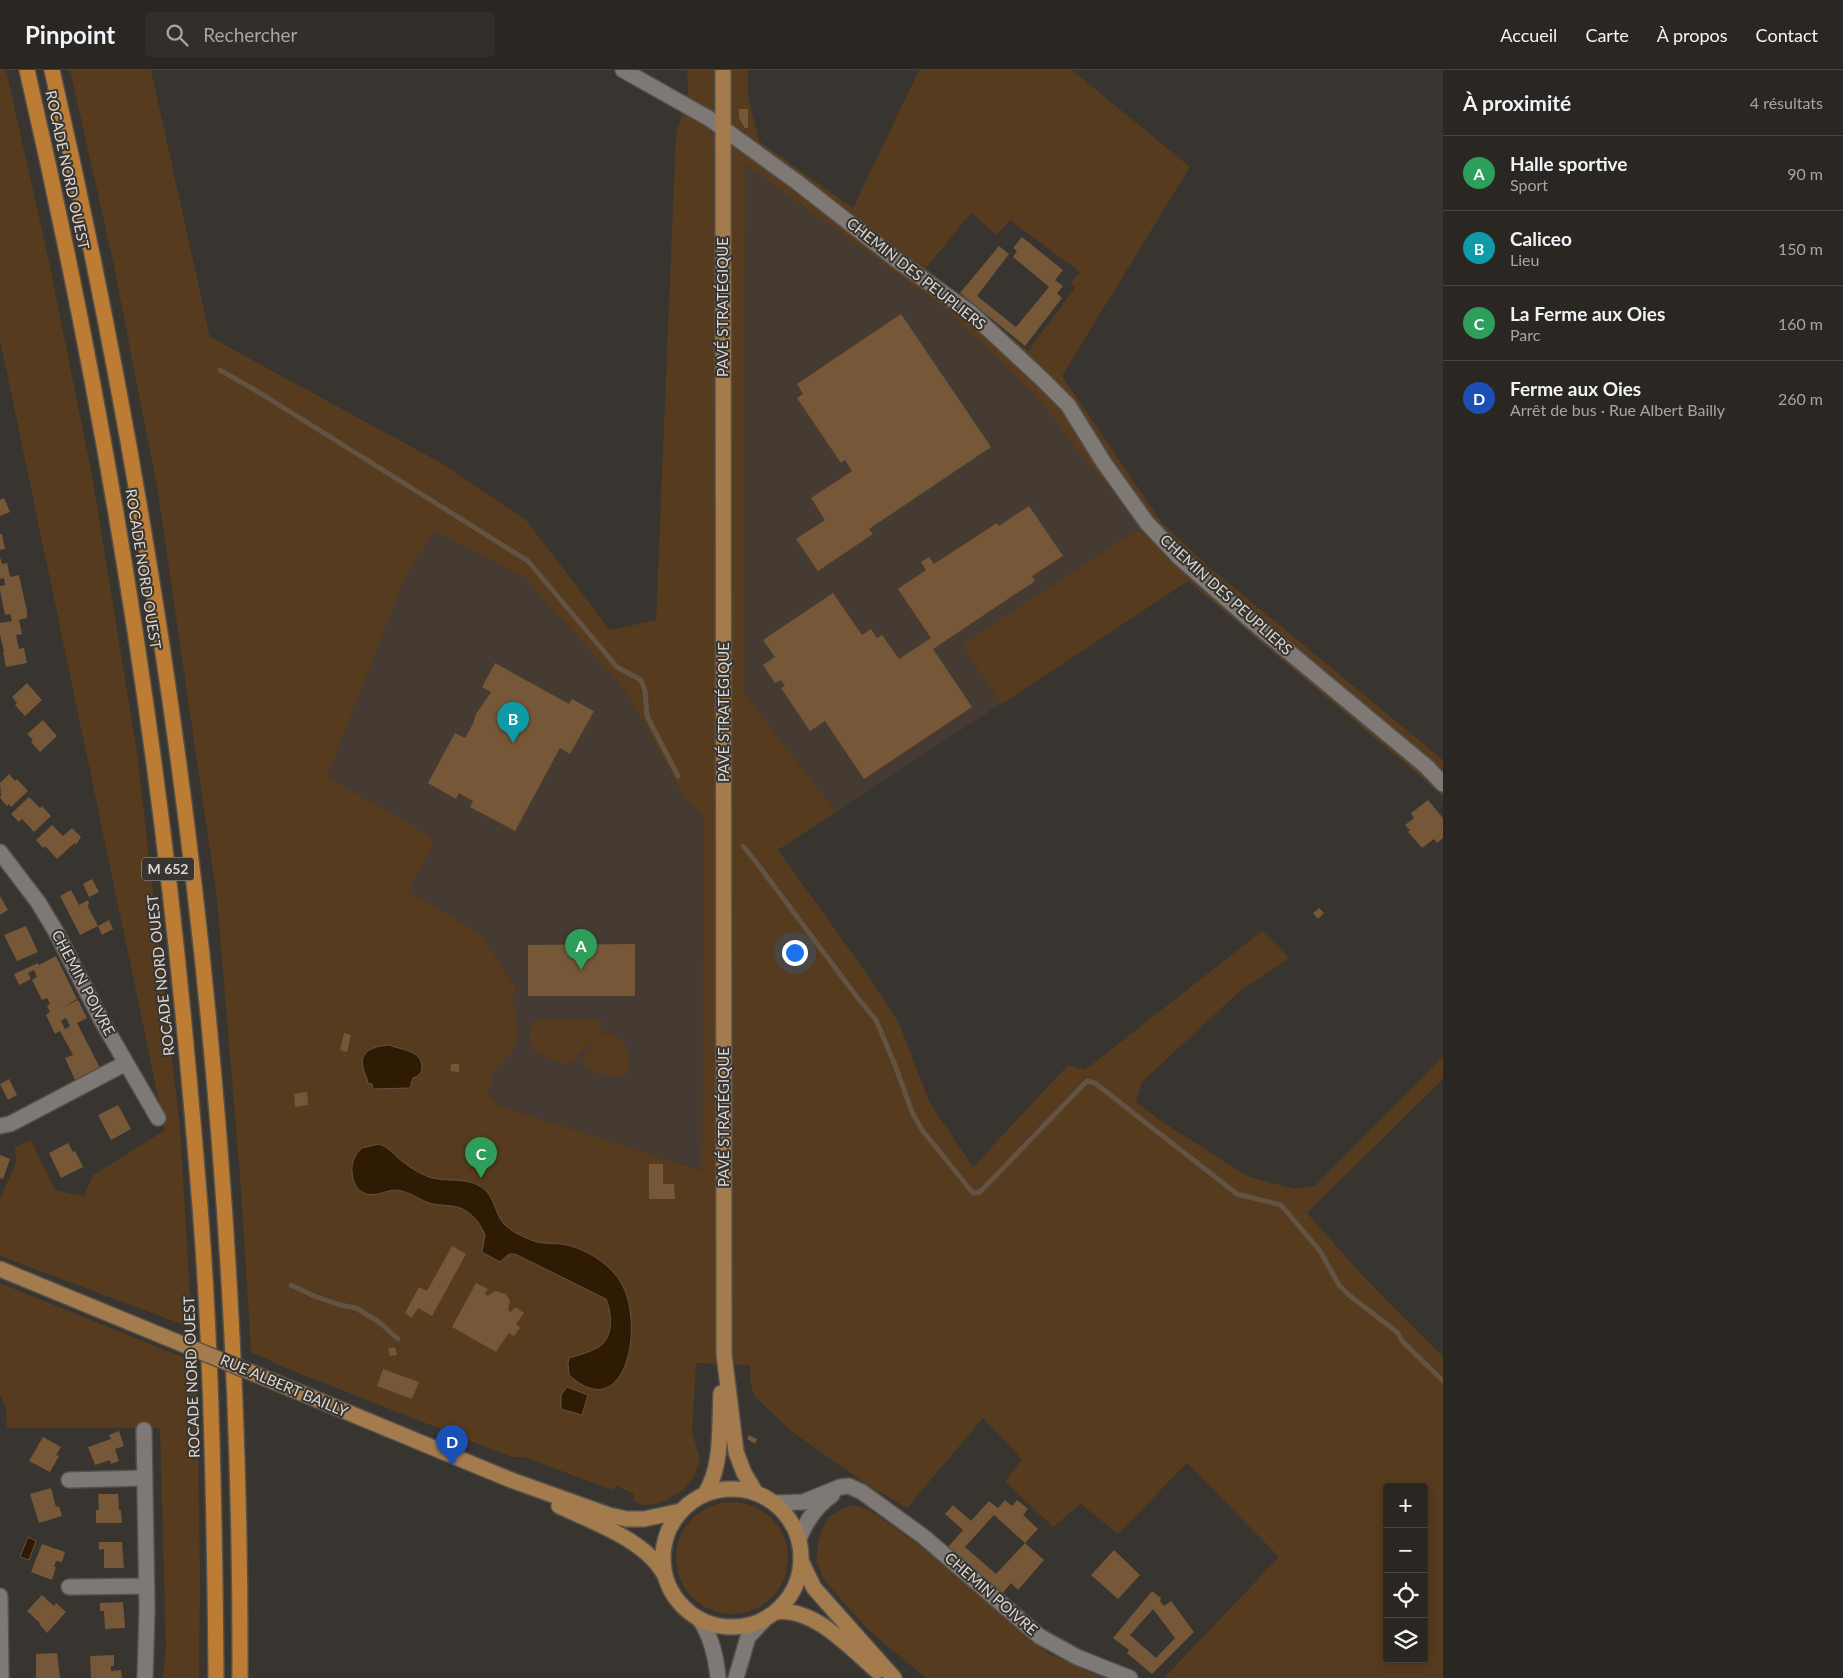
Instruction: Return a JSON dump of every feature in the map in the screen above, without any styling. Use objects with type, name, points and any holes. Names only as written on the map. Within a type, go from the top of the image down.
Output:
[{"type":"highway","name":"ROCADE NORD OUEST","points":[[28,70],[65,242],[116,506],[149,721],[176,934],[194,1129],[206,1295],[214,1504],[216,1678]]},
{"type":"highway","name":"ROCADE NORD OUEST","points":[[52,70],[108,334],[136,488],[177,749],[206,988],[230,1308],[239,1544],[240,1678]]},
{"type":"main road","name":"PAVÉ STRATÉGIQUE","points":[[705,1494],[711,1482],[717,1461],[724,1354],[724,70]]},
{"type":"main road","name":"RUE ALBERT BAILLY","points":[[0,1269],[511,1480],[609,1515],[644,1520],[681,1511]]},
{"type":"main road","name":"PAVÉ STRATÉGIQUE","points":[[724,1354],[736,1452],[744,1473],[756,1493]]},
{"type":"main road","name":"RUE ALBERT BAILLY","points":[[511,1480],[638,1546],[655,1560],[667,1580]]},
{"type":"main road","points":[[885,1678],[849,1646],[812,1620],[795,1613],[770,1616],[737,1627],[718,1626],[700,1620],[680,1603],[667,1580],[663,1562],[664,1544],[671,1526],[681,1511],[692,1501],[705,1494],[731,1488],[756,1493],[775,1503],[790,1519],[799,1539],[802,1563],[814,1588],[894,1678]]},
{"type":"main road","points":[[770,1616],[787,1601],[796,1587],[802,1563]]},
{"type":"street","name":"CHEMIN DES PEUPLIERS","points":[[623,70],[710,119],[797,182],[898,261],[970,312],[1068,405],[1104,463],[1147,523],[1180,558],[1427,767],[1443,784]]},
{"type":"street","name":"CHEMIN POIVRE","points":[[0,852],[38,902],[55,930],[126,1063],[158,1118]]},
{"type":"street","points":[[0,1126],[10,1124],[126,1063]]},
{"type":"street","points":[[144,1430],[147,1586],[145,1678]]},
{"type":"street","points":[[69,1480],[145,1478]]},
{"type":"street","name":"CHEMIN POIVRE","points":[[775,1503],[803,1502],[840,1487],[849,1486],[862,1492],[924,1537],[1018,1620],[1044,1639],[1077,1657],[1130,1678]]},
{"type":"street","points":[[799,1539],[809,1519],[824,1501],[839,1492],[847,1490],[862,1492]]},
{"type":"street","points":[[69,1587],[147,1586]]},
{"type":"street","points":[[0,1596],[1,1678]]},
{"type":"street","points":[[736,1678],[748,1637],[770,1616]]},
{"type":"street","points":[[700,1620],[713,1646],[718,1678]]},
{"type":"shaded area","points":[[0,70],[6,70],[48,257],[92,475],[137,753],[180,1129],[192,1328],[0,1256],[0,1199],[17,1160],[14,1147],[31,1140],[55,1190],[84,1196],[93,1175],[165,1130],[0,340]]},
{"type":"shaded area","points":[[70,70],[151,70],[210,337],[441,463],[526,520],[610,630],[656,620],[676,134],[688,93],[687,70],[748,70],[748,97],[759,141],[853,208],[919,70],[1072,70],[1190,167],[1062,376],[1162,523],[1209,567],[1443,760],[1443,797],[1188,581],[1002,704],[962,645],[1142,527],[1074,446],[1037,397],[948,311],[745,164],[744,693],[836,812],[778,850],[865,971],[898,1021],[930,1103],[973,1167],[1068,1065],[1085,1070],[1262,931],[1289,958],[1240,991],[1142,1082],[1136,1102],[1161,1121],[1247,1176],[1294,1189],[1315,1186],[1443,1056],[1443,1079],[1307,1213],[1363,1276],[1443,1357],[1443,1678],[1164,1678],[1279,1557],[1187,1463],[1118,1534],[1081,1504],[1053,1527],[1005,1482],[1022,1459],[983,1418],[907,1508],[869,1486],[791,1431],[754,1396],[750,1381],[750,1365],[696,1363],[692,1431],[700,1459],[695,1475],[684,1489],[667,1500],[645,1505],[635,1502],[633,1493],[616,1486],[612,1490],[524,1457],[511,1457],[286,1368],[251,1352],[241,1189],[217,899],[157,486],[112,257]],"holes":[[[971,213],[997,235],[1010,220],[1080,272],[1071,283],[1075,288],[1028,351],[926,268]],[[434,531],[524,577],[626,691],[686,800],[704,818],[702,1171],[498,1105],[487,1095],[495,1070],[512,1052],[519,1032],[512,998],[517,989],[482,935],[408,891],[434,844],[429,835],[327,777],[406,575]]]},
{"type":"shaded area","points":[[745,164],[948,311],[1037,397],[1074,446],[1188,581],[836,812],[744,693]]},
{"type":"shaded area","points":[[433,531],[524,577],[626,691],[686,800],[704,818],[703,1171],[498,1105],[486,1095],[495,1070],[512,1052],[514,1008],[512,998],[517,988],[482,935],[408,891],[434,844],[327,777],[406,575]]},
{"type":"shaded area","points":[[537,1019],[596,1019],[601,1022],[603,1027],[600,1031],[603,1035],[616,1035],[621,1039],[629,1058],[629,1072],[624,1077],[612,1076],[596,1072],[585,1065],[583,1060],[584,1054],[596,1042],[594,1040],[570,1063],[555,1061],[533,1051],[530,1030]]},
{"type":"shaded area","points":[[389,1045],[410,1051],[421,1061],[421,1072],[413,1078],[410,1088],[373,1089],[372,1084],[368,1083],[362,1061],[366,1053],[379,1046]]},
{"type":"shaded area","points":[[379,1144],[389,1149],[408,1166],[429,1177],[471,1182],[478,1185],[491,1197],[502,1221],[517,1234],[538,1242],[578,1248],[594,1256],[609,1268],[620,1281],[628,1299],[631,1320],[631,1342],[626,1363],[617,1379],[605,1388],[589,1388],[569,1375],[569,1358],[599,1347],[607,1337],[610,1311],[606,1299],[515,1254],[509,1254],[500,1262],[482,1252],[485,1235],[480,1224],[463,1209],[429,1203],[409,1193],[396,1190],[371,1195],[362,1192],[352,1176],[353,1161],[362,1148]]},
{"type":"shaded area","points":[[0,1283],[197,1363],[200,1579],[199,1678],[163,1678],[166,1649],[160,1428],[7,1428],[6,1409],[0,1395]]},
{"type":"shaded area","points":[[567,1387],[588,1395],[582,1415],[561,1409],[561,1395]]},
{"type":"shaded area","points":[[732,1502],[753,1506],[772,1518],[784,1537],[788,1558],[784,1579],[772,1598],[753,1610],[732,1614],[711,1610],[692,1598],[680,1579],[676,1558],[680,1537],[692,1518],[711,1506]]},
{"type":"shaded area","points":[[854,1505],[869,1510],[938,1558],[1047,1653],[1103,1678],[926,1678],[867,1629],[824,1580],[816,1561],[822,1529],[829,1517],[841,1509]]},
{"type":"shaded area","points":[[28,1537],[36,1541],[29,1560],[20,1557]]},
{"type":"building","points":[[739,109],[748,109],[748,128],[745,128],[739,118]]},
{"type":"building","points":[[1022,237],[1063,270],[1055,280],[1063,286],[1057,293],[1062,298],[1025,346],[960,293],[999,246],[1009,254],[977,296],[1016,327],[1049,287],[1013,257],[1017,251],[1013,248]]},
{"type":"building","points":[[901,314],[991,447],[869,529],[873,534],[818,571],[796,539],[825,520],[811,498],[852,471],[845,460],[841,463],[797,398],[803,394],[797,384]]},
{"type":"building","points":[[4,498],[10,512],[0,516],[0,500]]},
{"type":"building","points":[[1029,506],[1063,556],[1032,576],[1035,581],[933,649],[972,707],[864,779],[825,721],[810,731],[781,688],[785,686],[781,680],[775,683],[763,665],[775,657],[763,640],[833,593],[862,635],[871,629],[877,638],[882,635],[899,659],[931,638],[898,589],[926,570],[921,562],[929,557],[934,564],[997,523],[999,526]]},
{"type":"building","points":[[0,534],[2,534],[5,549],[0,550]]},
{"type":"building","points":[[0,557],[2,564],[7,563],[10,577],[19,575],[27,611],[27,618],[19,620],[22,634],[16,635],[19,649],[24,648],[27,663],[6,667],[0,635],[0,623],[12,621],[10,614],[5,615],[0,590],[0,586],[5,585],[4,578],[0,579]]},
{"type":"building","points":[[495,663],[569,704],[572,699],[594,711],[570,754],[560,748],[515,831],[470,807],[473,801],[459,793],[456,799],[428,783],[455,733],[465,738],[476,714],[491,692],[482,687]]},
{"type":"building","points":[[27,683],[42,700],[25,716],[15,705],[17,703],[12,697]]},
{"type":"building","points":[[43,720],[57,736],[40,752],[27,734]]},
{"type":"building","points":[[9,774],[15,781],[17,779],[28,791],[11,807],[9,804],[7,806],[0,798],[0,783]]},
{"type":"building","points":[[29,797],[40,808],[42,806],[51,816],[34,832],[22,819],[19,822],[11,814]]},
{"type":"building","points":[[1428,800],[1443,818],[1443,838],[1437,843],[1434,839],[1422,848],[1408,832],[1410,830],[1405,825],[1414,818],[1411,813]]},
{"type":"building","points":[[52,825],[63,836],[72,828],[81,837],[76,845],[75,843],[57,859],[45,846],[43,848],[36,840]]},
{"type":"building","points":[[92,879],[99,892],[89,897],[83,884]]},
{"type":"building","points":[[71,890],[79,905],[88,900],[88,907],[98,926],[80,935],[60,896]]},
{"type":"building","points":[[0,896],[8,910],[0,915]]},
{"type":"building","points":[[1319,908],[1324,913],[1318,919],[1313,913]]},
{"type":"building","points":[[109,920],[113,929],[102,935],[98,926]]},
{"type":"building","points":[[26,926],[38,952],[17,961],[4,935]]},
{"type":"building","points":[[635,944],[635,996],[528,996],[528,945]]},
{"type":"building","points":[[56,956],[77,999],[63,1007],[78,1000],[87,1018],[77,1023],[100,1068],[75,1080],[65,1058],[73,1055],[60,1031],[55,1034],[46,1015],[50,1012],[47,1006],[50,1004],[47,998],[42,1000],[32,980],[37,977],[34,970],[28,973],[31,979],[19,985],[14,974],[38,963],[39,965]],"holes":[[[66,1018],[70,1026],[65,1029],[61,1021]]]},
{"type":"building","points":[[344,1033],[351,1035],[347,1052],[340,1050]]},
{"type":"building","points":[[451,1064],[459,1064],[459,1072],[450,1071]]},
{"type":"building","points":[[9,1079],[17,1095],[8,1100],[0,1084]]},
{"type":"building","points":[[307,1092],[308,1105],[295,1107],[294,1094]]},
{"type":"building","points":[[118,1105],[131,1129],[111,1140],[98,1115]]},
{"type":"building","points":[[68,1143],[73,1152],[75,1151],[83,1167],[61,1178],[49,1153]]},
{"type":"building","points":[[0,1155],[10,1159],[3,1179],[0,1178]]},
{"type":"building","points":[[649,1164],[663,1164],[663,1184],[674,1184],[675,1199],[649,1199]]},
{"type":"building","points":[[452,1246],[466,1254],[432,1316],[418,1308],[412,1318],[405,1313],[419,1287],[427,1291]]},
{"type":"building","points":[[476,1283],[488,1289],[485,1294],[487,1296],[495,1291],[506,1294],[510,1301],[508,1310],[511,1312],[515,1307],[524,1313],[516,1324],[520,1328],[514,1336],[509,1333],[496,1352],[452,1327]]},
{"type":"building","points":[[395,1347],[397,1355],[390,1356],[388,1349]]},
{"type":"building","points":[[383,1369],[419,1382],[412,1399],[377,1386]]},
{"type":"building","points":[[119,1431],[124,1446],[115,1449],[119,1461],[111,1464],[110,1460],[95,1465],[88,1447],[111,1439],[109,1435]]},
{"type":"building","points":[[749,1435],[757,1439],[755,1444],[747,1439]]},
{"type":"building","points":[[43,1437],[61,1447],[56,1455],[59,1456],[50,1472],[29,1461]]},
{"type":"building","points":[[51,1488],[56,1507],[59,1506],[62,1516],[39,1523],[30,1494]]},
{"type":"building","points":[[98,1494],[118,1494],[122,1523],[96,1523],[96,1510],[99,1510]]},
{"type":"building","points":[[1005,1500],[1012,1506],[1017,1500],[1028,1509],[1023,1515],[1038,1529],[1025,1543],[1044,1560],[1018,1590],[1011,1583],[1002,1594],[947,1548],[963,1530],[945,1514],[953,1505],[971,1521],[989,1501],[998,1508]],"holes":[[[994,1515],[1025,1543],[996,1574],[965,1547]]]},
{"type":"building","points":[[99,1542],[122,1542],[124,1568],[104,1568],[104,1549],[99,1550]]},
{"type":"building","points":[[42,1544],[65,1552],[62,1562],[56,1561],[52,1580],[31,1572]]},
{"type":"building","points":[[1114,1550],[1140,1575],[1118,1599],[1091,1575]]},
{"type":"building","points":[[1152,1591],[1161,1598],[1160,1601],[1164,1606],[1171,1601],[1194,1632],[1152,1674],[1127,1653],[1129,1650],[1113,1638]],"holes":[[[1153,1609],[1175,1638],[1156,1658],[1130,1635]]]},
{"type":"building","points":[[42,1595],[54,1606],[56,1603],[66,1612],[47,1633],[40,1623],[27,1611]]},
{"type":"building","points":[[123,1602],[125,1628],[105,1629],[104,1611],[100,1611],[100,1603]]},
{"type":"building","points":[[57,1653],[60,1678],[36,1678],[36,1654]]},
{"type":"building","points":[[114,1655],[114,1666],[111,1666],[111,1671],[121,1670],[122,1678],[91,1678],[90,1656]]},
{"type":"waterway","points":[[220,370],[260,393],[528,561],[617,667],[641,680],[645,691],[647,716],[678,776]]},
{"type":"waterway","points":[[743,846],[876,1020],[912,1112],[922,1130],[973,1193],[980,1192],[1087,1081],[1095,1083],[1237,1194],[1281,1205],[1320,1251],[1339,1285],[1398,1333],[1402,1341],[1443,1381]]},
{"type":"waterway","points":[[291,1285],[314,1296],[340,1305],[356,1308],[379,1322],[398,1339]]},
{"type":"place","name":"Caliceo","points":[[513,743]]},
{"type":"place","name":"Halle sportive","points":[[581,970]]},
{"type":"place","name":"La Ferme aux Oies","points":[[481,1178]]},
{"type":"place","name":"Ferme aux Oies","points":[[452,1466]]}]
